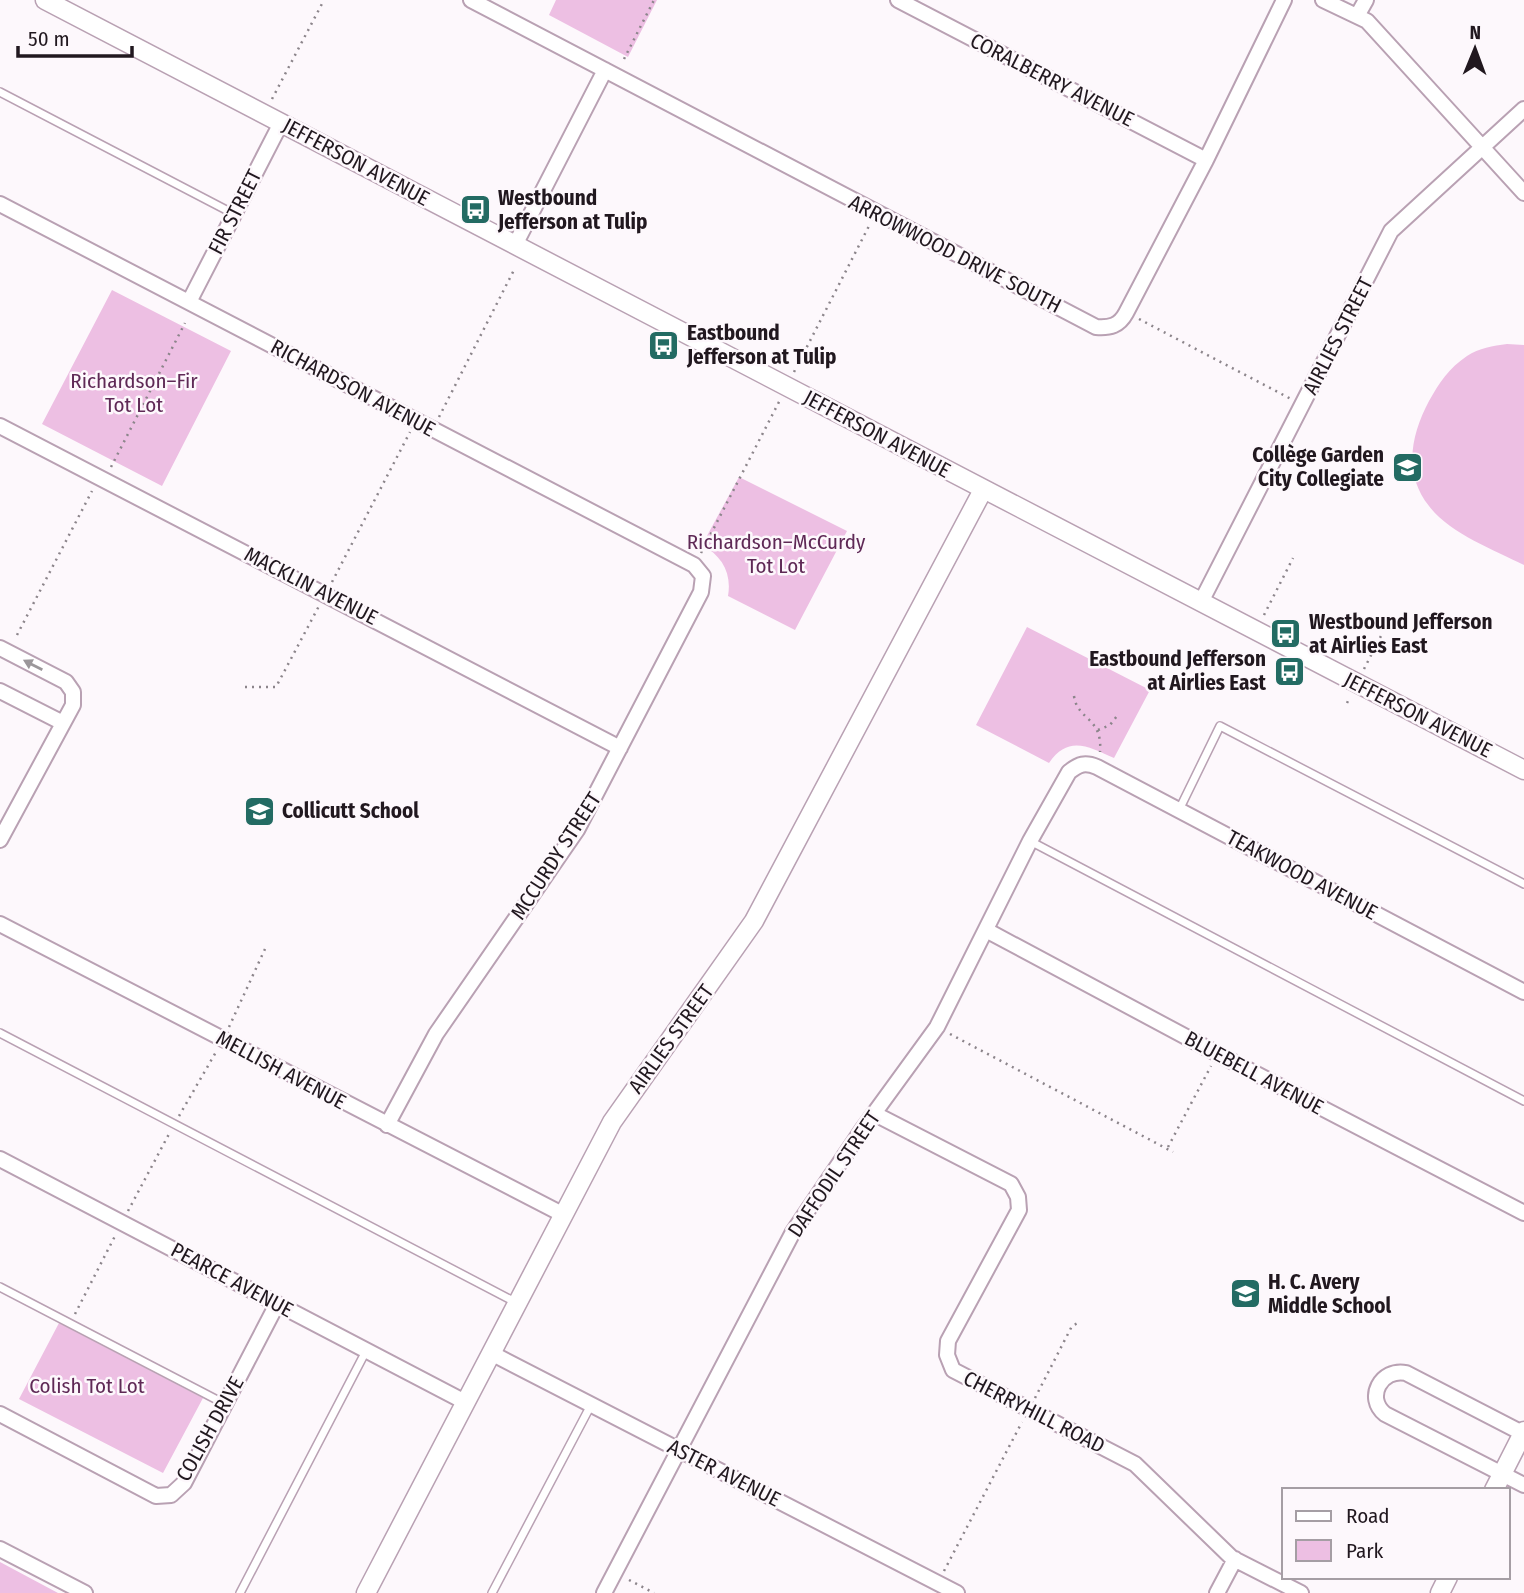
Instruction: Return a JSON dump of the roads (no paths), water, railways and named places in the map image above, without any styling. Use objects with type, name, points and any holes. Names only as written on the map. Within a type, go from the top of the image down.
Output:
[{"type":"street","name":"JEFFERSON AVENUE","points":[[46,0],[1524,770]]},
{"type":"street","name":"ARROWWOOD DRIVE SOUTH","points":[[471,0],[1096,327],[1110,328],[1122,321],[1206,160]]},
{"type":"street","name":"CORALBERRY AVENUE","points":[[898,0],[1206,160]]},
{"type":"street","points":[[1206,160],[1284,0]]},
{"type":"street","points":[[1323,0],[1367,21],[1524,193]]},
{"type":"street","points":[[1357,16],[1366,0]]},
{"type":"street","points":[[514,245],[605,70]]},
{"type":"street","name":"AIRLIES STREET","points":[[1201,602],[1391,232],[1524,109]]},
{"type":"street","name":"FIR STREET","points":[[189,302],[281,123]]},
{"type":"street","name":"RICHARDSON AVENUE","points":[[0,204],[694,565],[703,576]]},
{"type":"street","name":"MACKLIN AVENUE","points":[[0,426],[620,748]]},
{"type":"street","name":"AIRLIES STREET","points":[[366,1593],[611,1122],[754,921],[983,490]]},
{"type":"street","name":"MCCURDY STREET","points":[[387,1125],[436,1034],[578,830],[701,592],[703,576]]},
{"type":"street","points":[[0,648],[66,682],[73,692],[73,705],[0,840]]},
{"type":"street","points":[[0,691],[63,723]]},
{"type":"street","name":"TEAKWOOD AVENUE","points":[[1078,764],[1097,767],[1524,992]]},
{"type":"street","name":"DAFFODIL STREET","points":[[604,1593],[793,1232],[937,1027],[1030,841],[1069,772],[1078,764]]},
{"type":"street","name":"MELLISH AVENUE","points":[[0,924],[564,1215]]},
{"type":"street","name":"BLUEBELL AVENUE","points":[[986,930],[1217,1054],[1524,1213]]},
{"type":"street","name":"CHERRYHILL ROAD","points":[[875,1114],[1011,1184],[1018,1197],[1018,1210],[948,1341],[947,1356],[953,1370],[1135,1464],[1235,1559],[1301,1593]]},
{"type":"street","name":"PEARCE AVENUE","points":[[0,1158],[465,1402]]},
{"type":"street","name":"COLISH DRIVE","points":[[0,1414],[156,1496],[171,1495],[184,1483],[277,1304]]},
{"type":"street","name":"ASTER AVENUE","points":[[491,1353],[957,1593]]},
{"type":"street","points":[[1498,1482],[1524,1433],[1406,1373],[1396,1371],[1384,1379],[1375,1401],[1385,1414],[1498,1482],[1524,1485]]},
{"type":"street","points":[[0,1549],[85,1593]]},
{"type":"street","points":[[1217,1593],[1235,1559]]},
{"type":"lane","points":[[0,92],[234,214]]},
{"type":"lane","points":[[1178,810],[1220,726],[1524,884]]},
{"type":"lane","points":[[1030,841],[1524,1101]]},
{"type":"lane","points":[[0,1033],[517,1303]]},
{"type":"lane","points":[[0,1287],[225,1404]]},
{"type":"lane","points":[[240,1593],[366,1350]]},
{"type":"lane","points":[[492,1593],[591,1405]]},
{"type":"place","name":"Westbound Jefferson at Tulip","points":[[475,210]]},
{"type":"place","name":"Eastbound Jefferson at Tulip","points":[[664,345]]},
{"type":"place","name":"Collège Garden City Collegiate","points":[[1407,467]]},
{"type":"place","name":"Westbound Jefferson at Airlies East","points":[[1286,634]]},
{"type":"place","name":"Eastbound Jefferson at Airlies East","points":[[1289,671]]},
{"type":"place","name":"Collicutt School","points":[[259,811]]},
{"type":"place","name":"H. C. Avery Middle School","points":[[1245,1294]]},
{"type":"park label","name":"Richardson–Fir Tot Lot","points":[[134,393]]},
{"type":"park label","name":"Richardson–McCurdy Tot Lot","points":[[776,554]]},
{"type":"park label","name":"Colish Tot Lot","points":[[87,1386]]}]
